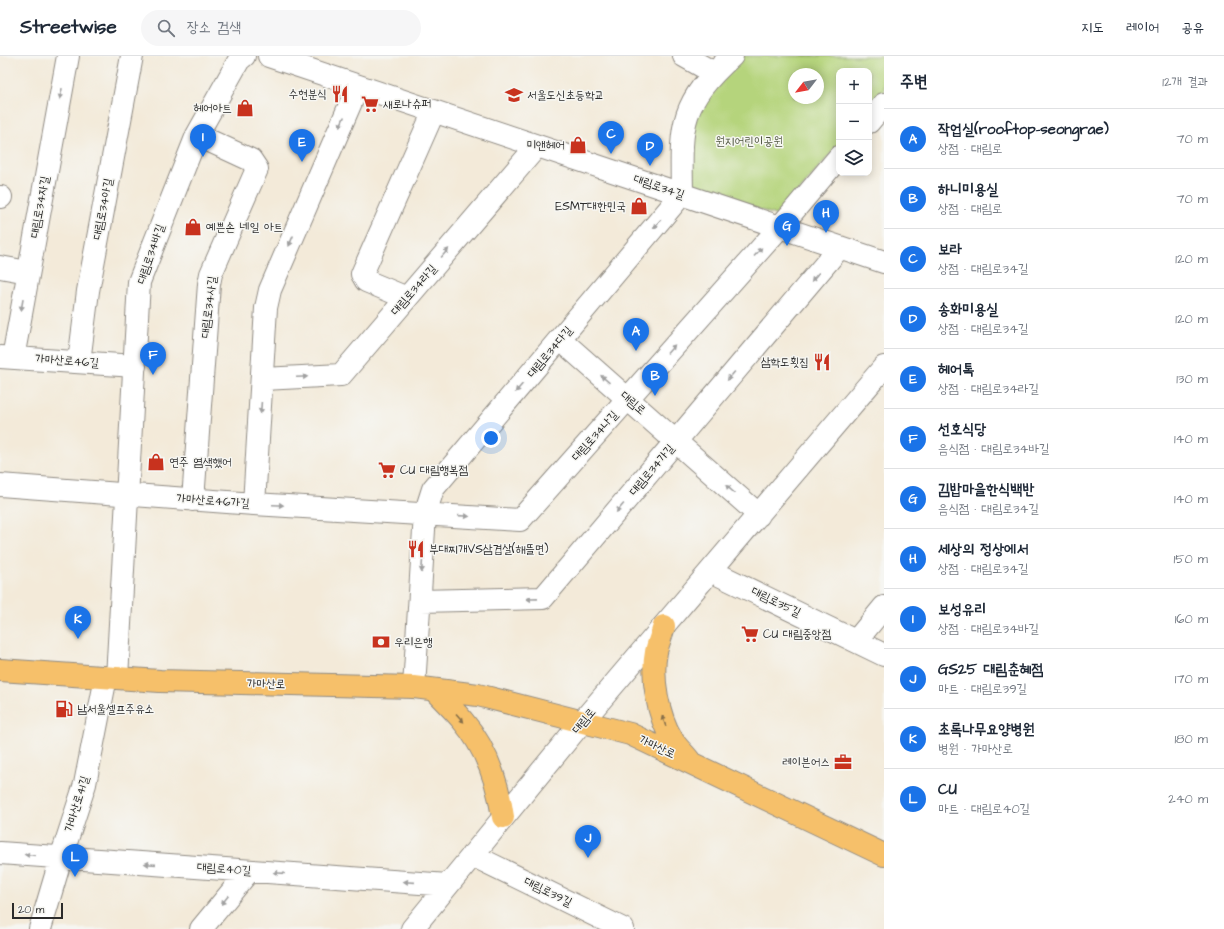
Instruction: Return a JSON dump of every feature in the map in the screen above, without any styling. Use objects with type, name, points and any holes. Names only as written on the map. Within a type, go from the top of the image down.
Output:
[{"type":"main road","points":[[664,626],[656,652],[655,676],[663,721],[672,739],[693,764]]},
{"type":"main road","name":"가마산로","points":[[0,670],[160,681],[424,688],[478,695],[581,723],[630,734],[884,855]]},
{"type":"main road","points":[[424,688],[464,721],[481,748],[495,780],[503,817]]},
{"type":"street","name":"대림로34자길","points":[[6,357],[28,272],[68,56]]},
{"type":"street","name":"대림로34아길","points":[[79,362],[88,291],[132,56]]},
{"type":"street","name":"대림로34바길","points":[[127,495],[139,282],[197,135],[239,60],[244,56]]},
{"type":"street","name":"대림로34길","points":[[269,56],[297,60],[358,86],[884,262]]},
{"type":"street","points":[[684,56],[714,72]]},
{"type":"street","points":[[682,194],[681,144],[683,125],[694,98],[714,72],[732,56]]},
{"type":"street","points":[[254,504],[263,379],[266,308],[270,290],[358,86]]},
{"type":"street","points":[[872,118],[884,104]]},
{"type":"street","points":[[407,298],[366,280],[362,274],[434,111]]},
{"type":"street","name":"대림로34사길","points":[[193,500],[209,284],[211,274],[257,168],[251,160],[197,135]]},
{"type":"street","name":"대림로34라길","points":[[263,379],[341,375],[537,146]]},
{"type":"street","name":"대림로34나길","points":[[425,514],[520,520],[780,227],[836,161]]},
{"type":"street","name":"대림로34다길","points":[[425,514],[433,489],[561,340],[682,194]]},
{"type":"street","name":"대림로34가길","points":[[420,601],[543,598],[840,247]]},
{"type":"street","points":[[0,267],[28,272]]},
{"type":"street","name":"대림로","points":[[561,340],[759,515]]},
{"type":"street","name":"가마산로46길","points":[[6,357],[134,366]]},
{"type":"street","name":"대림로","points":[[412,929],[581,723],[884,367]]},
{"type":"street","name":"가마산로46가길","points":[[0,485],[193,500],[425,514]]},
{"type":"street","points":[[112,678],[127,495]]},
{"type":"street","points":[[424,688],[420,601],[425,514]]},
{"type":"street","name":"대림로35길","points":[[711,571],[884,655]]},
{"type":"street","points":[[856,641],[884,608]]},
{"type":"street","name":"가마산로41길","points":[[40,929],[85,784],[112,678]]},
{"type":"street","name":"대림로40길","points":[[0,853],[448,885]]},
{"type":"street","name":"대림로39길","points":[[472,855],[620,928]]},
{"type":"street","points":[[201,929],[249,871]]},
{"type":"green space","name":"원지어린이공원","points":[[743,56],[884,56],[884,91],[872,105],[872,68],[836,68],[836,148],[778,216],[690,185],[689,124],[718,76]]},
{"type":"place","name":"수현분식","points":[[340,94]]},
{"type":"place","name":"서울도신초등학교","points":[[514,95]]},
{"type":"place","name":"새로나슈퍼","points":[[370,104]]},
{"type":"place","name":"헤어아트","points":[[245,108]]},
{"type":"place","name":"미앤헤어","points":[[578,145]]},
{"type":"place","name":"보라","points":[[611,154]]},
{"type":"place","name":"보성유리","points":[[203,157]]},
{"type":"place","name":"헤어톡","points":[[302,162]]},
{"type":"place","name":"송화미용실","points":[[650,166]]},
{"type":"place","name":"ESMT대한민국","points":[[639,206]]},
{"type":"place","name":"예쁜손 네일 아트","points":[[193,227]]},
{"type":"place","name":"세상의 정상에서","points":[[826,233]]},
{"type":"place","name":"김밥마을한식백반","points":[[787,246]]},
{"type":"place","name":"작업실(rooftop-seongrae)","points":[[636,351]]},
{"type":"place","name":"삼학도횟집","points":[[822,362]]},
{"type":"place","name":"선호식당","points":[[153,375]]},
{"type":"place","name":"하니미용실","points":[[655,396]]},
{"type":"place","name":"연주 염색했어","points":[[156,462]]},
{"type":"place","name":"CU 대림행복점","points":[[387,470]]},
{"type":"place","name":"부대찌개VS삼겹살(해뜰면)","points":[[416,549]]},
{"type":"place","name":"CU 대림중앙점","points":[[750,634]]},
{"type":"place","name":"초록나무요양병원","points":[[78,639]]},
{"type":"place","name":"우리은행","points":[[381,642]]},
{"type":"place","name":"남서울셀프주유소","points":[[64,709]]},
{"type":"place","name":"레이븐어스","points":[[843,762]]},
{"type":"place","name":"GS25 대림춘혜점","points":[[588,858]]},
{"type":"place","name":"CU","points":[[75,877]]}]
